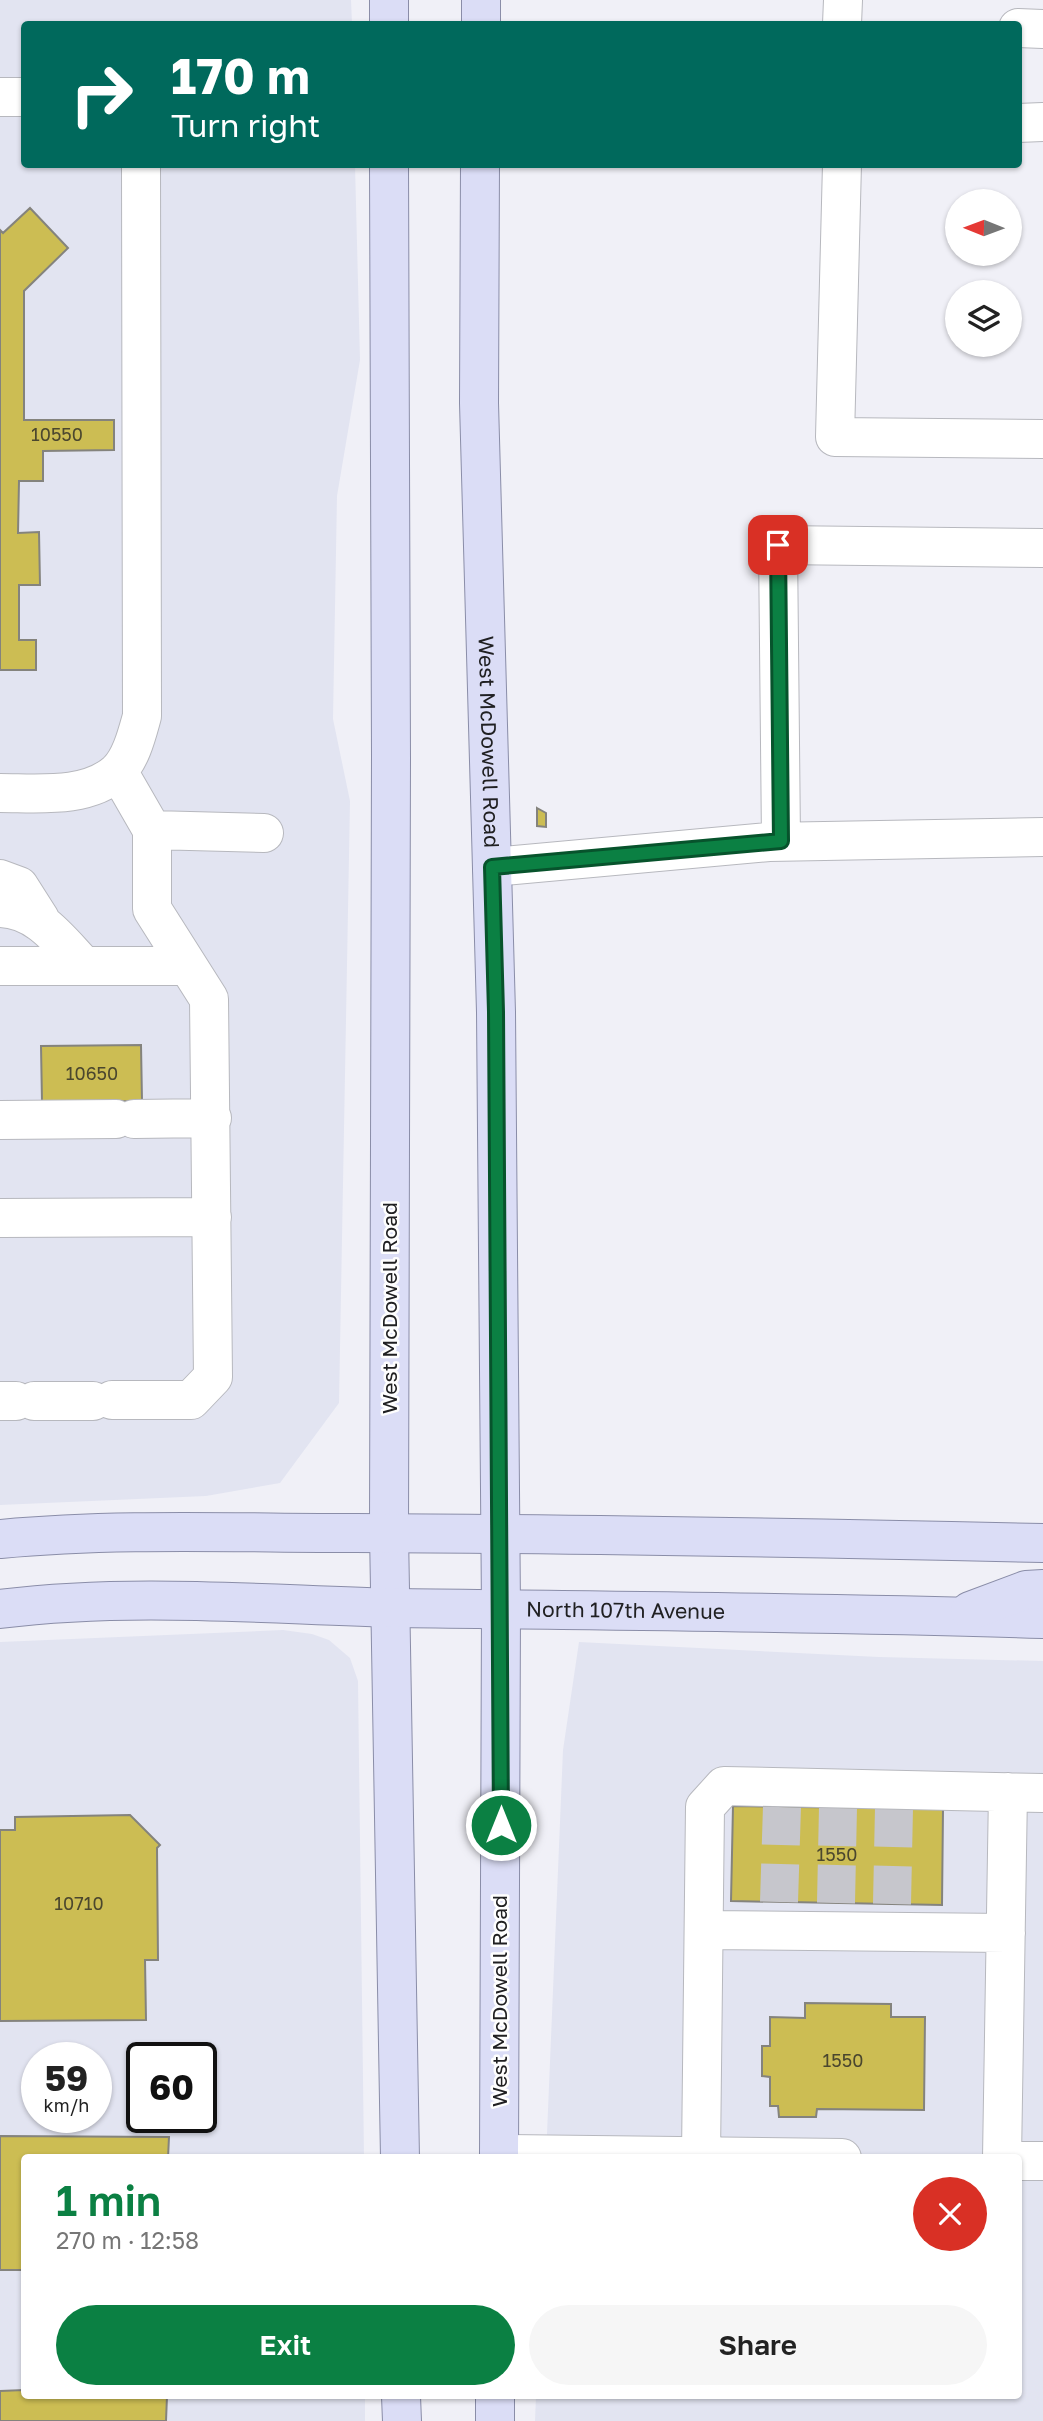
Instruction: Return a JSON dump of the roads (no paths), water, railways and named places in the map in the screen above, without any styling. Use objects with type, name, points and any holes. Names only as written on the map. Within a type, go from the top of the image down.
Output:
[{"type":"main road","points":[[389,0],[389,21]]},
{"type":"main road","points":[[481,0],[481,21]]},
{"type":"main road","name":"West McDowell Road","points":[[389,168],[389,1534],[400,2154]]},
{"type":"main road","name":"West McDowell Road","points":[[480,168],[479,402],[496,1012],[501,1609],[499,2154]]},
{"type":"main road","points":[[0,1539],[34,1535],[177,1533],[500,1534],[1043,1544]]},
{"type":"main road","points":[[955,1616],[1026,1590],[1043,1589]]},
{"type":"main road","name":"North 107th Avenue","points":[[0,1609],[35,1604],[174,1600],[390,1607],[1043,1619]]},
{"type":"main road","points":[[401,2399],[401,2421]]},
{"type":"main road","points":[[495,2399],[495,2421]]},
{"type":"lane","points":[[842,21],[843,0]]},
{"type":"lane","points":[[1022,28],[1043,29]]},
{"type":"lane","points":[[0,97],[21,97]]},
{"type":"lane","points":[[1022,123],[1043,122]]},
{"type":"lane","points":[[0,793],[59,793],[91,787],[118,771],[134,744],[142,716],[141,168]]},
{"type":"lane","points":[[842,168],[835,437],[1043,439]]},
{"type":"lane","points":[[781,841],[778,545],[1043,548]]},
{"type":"lane","points":[[17,1401],[191,1400],[213,1377],[209,999],[152,909],[152,830],[118,771]]},
{"type":"lane","points":[[152,830],[264,833]]},
{"type":"lane","points":[[492,867],[781,841],[1043,836]]},
{"type":"lane","points":[[0,878],[19,886],[41,921],[84,966]]},
{"type":"lane","points":[[0,908],[15,908],[41,921]]},
{"type":"lane","points":[[0,966],[188,966]]},
{"type":"lane","points":[[0,1120],[212,1118]]},
{"type":"lane","points":[[0,1218],[212,1217]]},
{"type":"lane","points":[[701,2154],[705,1807],[724,1786],[782,1797],[894,1799],[1026,1793],[1006,1933],[1002,2154]]},
{"type":"lane","points":[[704,1930],[780,1916],[892,1918],[1006,1933]]},
{"type":"lane","points":[[1022,2161],[1043,2161]]},
{"type":"tunnel","points":[[779,1902],[782,1806]]},
{"type":"tunnel","points":[[836,1903],[838,1807]]},
{"type":"tunnel","points":[[892,1904],[894,1808]]}]
